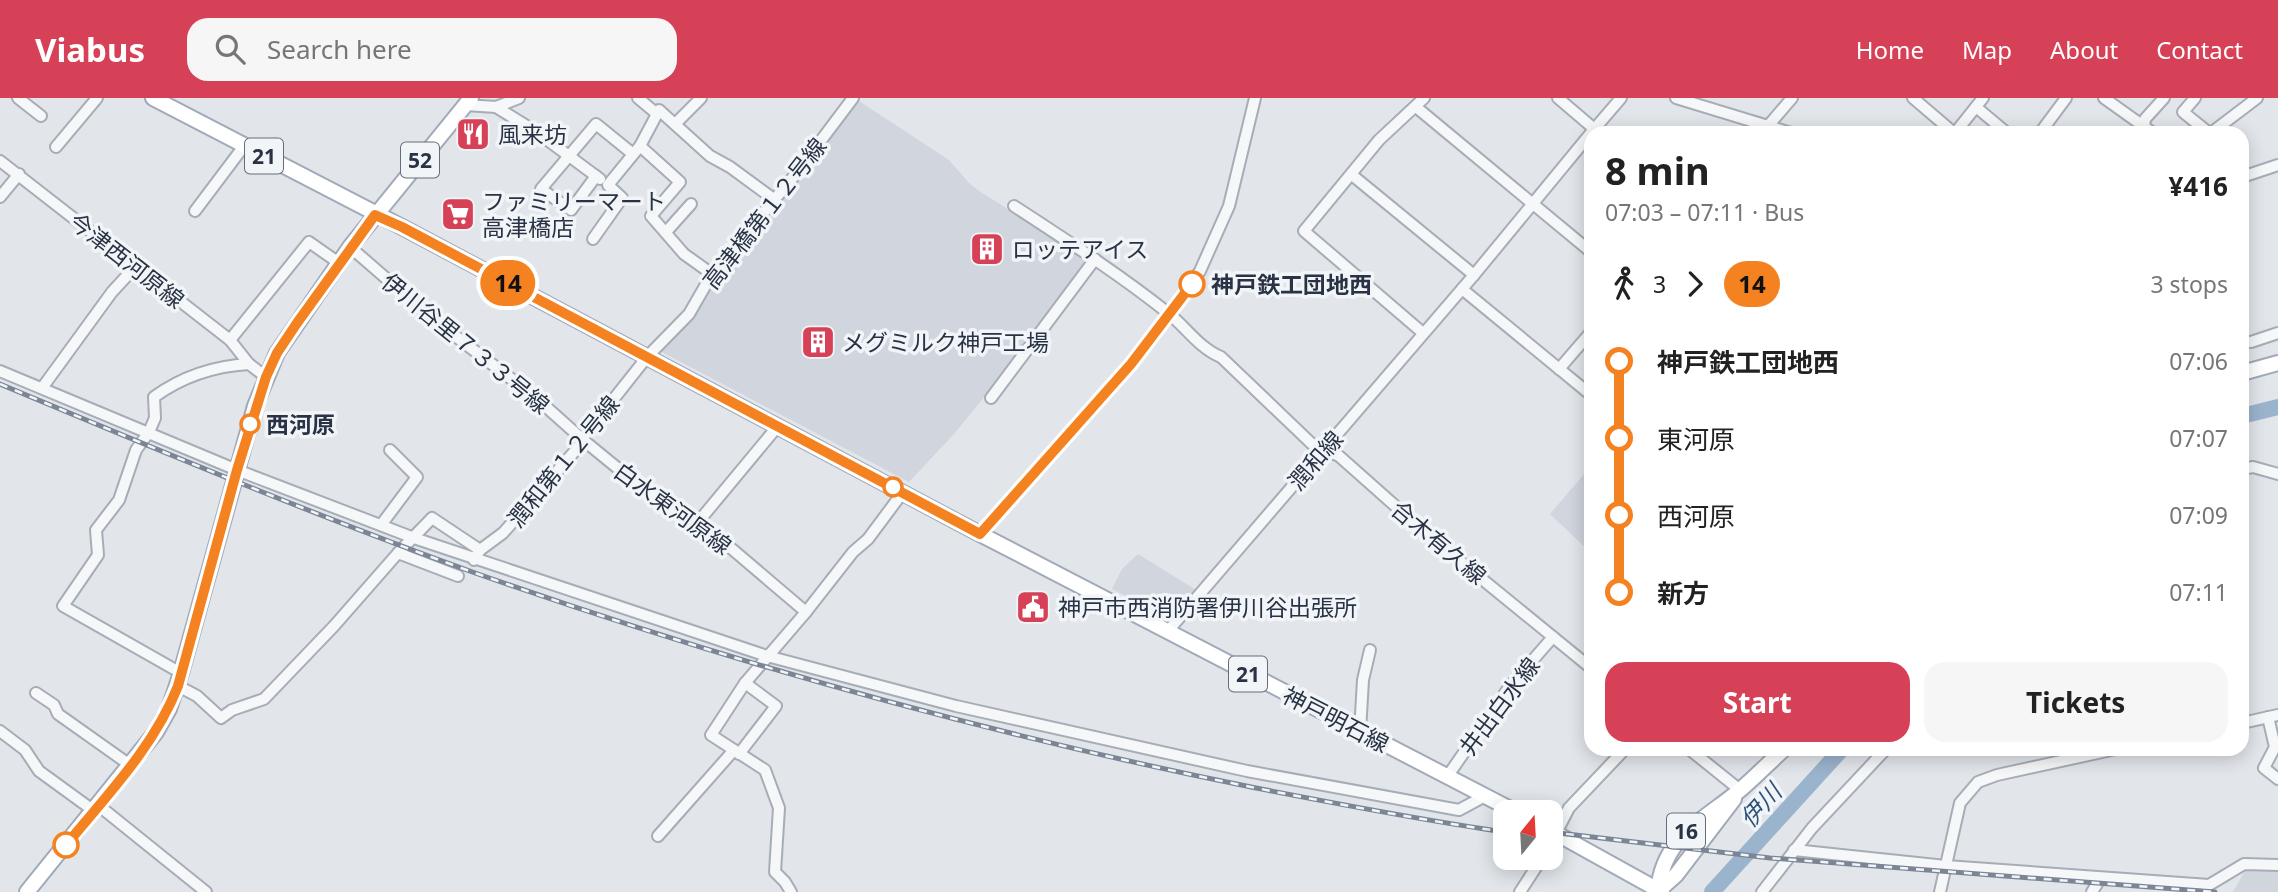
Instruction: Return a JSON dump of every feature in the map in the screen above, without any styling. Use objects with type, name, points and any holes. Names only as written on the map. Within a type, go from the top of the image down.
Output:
[{"type":"main road","name":"神戸明石線","points":[[153,98],[980,534],[1493,800]]},
{"type":"main road","name":"52","points":[[27,892],[156,732],[180,680],[237,470],[266,377],[277,353],[350,247],[468,102]]},
{"type":"main road","points":[[2249,371],[2278,363]]},
{"type":"main road","name":"16","points":[[1659,891],[1660,871],[1680,836],[1740,790],[1776,756]]},
{"type":"main road","name":"16","points":[[1659,891],[1676,875],[1740,790]]},
{"type":"main road","points":[[1563,841],[1659,891]]},
{"type":"street","points":[[18,98],[41,116]]},
{"type":"street","points":[[56,147],[97,98]]},
{"type":"street","points":[[496,107],[519,98]]},
{"type":"street","points":[[638,98],[657,114]]},
{"type":"street","points":[[676,123],[701,98]]},
{"type":"street","name":"高津橋第１２号線","points":[[647,357],[689,314],[712,274],[775,200],[853,98]]},
{"type":"street","points":[[980,534],[1131,364],[1207,260],[1229,206],[1255,98]]},
{"type":"street","points":[[1558,98],[1588,126]]},
{"type":"street","name":"潤和線","points":[[1599,126],[1621,98]]},
{"type":"street","points":[[1676,98],[1768,126],[1792,98]]},
{"type":"street","points":[[1913,98],[1947,126]]},
{"type":"street","points":[[2045,126],[2066,98]]},
{"type":"street","points":[[2104,98],[2139,126]]},
{"type":"street","points":[[2145,126],[2144,119],[2164,98]]},
{"type":"street","points":[[2196,98],[2183,112],[2201,126]]},
{"type":"street","points":[[2219,126],[2257,98]]},
{"type":"street","points":[[468,102],[496,107],[538,133],[622,198],[593,240]]},
{"type":"street","points":[[1423,333],[1304,231],[1379,140],[1420,102],[1584,246]]},
{"type":"street","points":[[1961,126],[1980,103],[2001,126]]},
{"type":"street","points":[[608,185],[637,150],[659,110],[702,149],[775,200]]},
{"type":"street","points":[[596,176],[571,210],[541,189],[596,124],[680,182],[651,216],[684,254],[712,274]]},
{"type":"street","name":"潤和線","points":[[1168,631],[1584,144]]},
{"type":"street","points":[[195,211],[244,146]]},
{"type":"street","name":"今津西河原線","points":[[0,161],[230,340],[249,364],[266,377]]},
{"type":"street","points":[[2249,175],[2278,165]]},
{"type":"street","points":[[0,197],[19,174]]},
{"type":"street","points":[[1352,175],[1474,275]]},
{"type":"street","points":[[666,232],[691,204]]},
{"type":"street","name":"合木有久線","points":[[1014,206],[1095,259],[1170,314],[1209,352],[1221,356],[1313,445],[1339,456],[1428,535],[1584,662]]},
{"type":"street","points":[[230,340],[309,242],[339,263]]},
{"type":"street","name":"伊川谷里７３３号線","points":[[350,247],[433,319],[535,397],[582,439]]},
{"type":"street","points":[[991,398],[1095,259]]},
{"type":"street","points":[[41,388],[111,292],[135,267]]},
{"type":"street","points":[[1462,289],[1584,389]]},
{"type":"street","points":[[2251,342],[2278,333]]},
{"type":"street","points":[[1559,369],[1584,340]]},
{"type":"street","name":"潤和第１２号線","points":[[474,560],[480,550],[503,533],[580,444],[647,357]]},
{"type":"street","points":[[249,364],[194,373],[154,397],[155,418],[149,432],[136,450],[119,500],[96,530],[97,555],[62,606],[180,680],[221,718],[232,710],[264,699],[432,518],[480,550]]},
{"type":"street","points":[[0,371],[237,470],[414,538],[767,656],[956,706],[1247,771],[1460,810],[1485,796]]},
{"type":"street","points":[[699,521],[777,427]]},
{"type":"street","name":"白水東河原線","points":[[582,439],[673,512],[699,521],[806,612]]},
{"type":"street","points":[[381,525],[417,477],[390,450]]},
{"type":"street","points":[[2249,467],[2278,474]]},
{"type":"street","points":[[791,892],[775,872],[779,808],[765,771],[711,736],[745,683],[853,552],[868,539],[903,492]]},
{"type":"street","points":[[398,553],[458,576]]},
{"type":"street","name":"井出白水線","points":[[1447,777],[1510,686],[1553,637]]},
{"type":"street","points":[[1360,732],[1363,680],[1370,650]]},
{"type":"street","points":[[658,836],[776,706],[745,683]]},
{"type":"street","points":[[36,693],[54,705],[58,715],[130,765]]},
{"type":"street","points":[[2249,721],[2273,716],[2275,747],[2264,768],[2278,779]]},
{"type":"street","points":[[0,731],[25,750],[38,771],[96,808],[206,892]]},
{"type":"street","points":[[1563,818],[1569,808],[1618,756]]},
{"type":"street","points":[[1698,756],[1740,790]]},
{"type":"street","points":[[1762,892],[1812,828],[1879,756]]},
{"type":"street","points":[[1941,892],[1960,803],[1978,782],[1997,775],[2084,756]]},
{"type":"street","points":[[1794,850],[2100,879],[2209,885],[2244,864],[2278,865]]},
{"type":"street","points":[[1520,892],[1534,870]]},
{"type":"street","points":[[2092,892],[2100,879]]},
{"type":"shaded area","points":[[859,101],[949,160],[970,184],[982,193],[1087,258],[995,384],[909,482],[660,351],[691,317],[708,293],[715,277]]},
{"type":"shaded area","points":[[1584,474],[1584,546],[1550,514]]},
{"type":"shaded area","points":[[1138,554],[1196,590],[1174,615],[1167,617],[1112,589],[1122,569]]},
{"type":"shaded area","points":[[2245,871],[2278,871],[2278,892],[2233,892]]},
{"type":"waterway","name":"伊川","points":[[2249,414],[2278,407]]},
{"type":"waterway","name":"伊川","points":[[1712,892],[1836,756]]},
{"type":"railway","points":[[0,384],[417,552],[573,607],[766,667],[1058,745],[1256,788],[1493,830]]},
{"type":"railway","points":[[1563,834],[1770,858],[2215,892]]},
{"type":"bus line","name":"14","points":[[66,845],[156,732],[169,709],[178,686],[255,406],[266,377],[277,353],[297,323],[375,215],[980,534],[1131,364],[1192,284]]},
{"type":"place","name":"風来坊","points":[[473,134]]},
{"type":"place","name":"ファミリーマート 高津橋店","points":[[458,214]]},
{"type":"place","name":"ロッテアイス","points":[[987,249]]},
{"type":"place","name":"神戸鉄工団地西","points":[[1192,284]]},
{"type":"place","name":"メグミルク神戸工場","points":[[818,342]]},
{"type":"place","name":"西河原","points":[[250,424]]},
{"type":"place","name":"神戸市西消防署伊川谷出張所","points":[[1033,607]]}]
